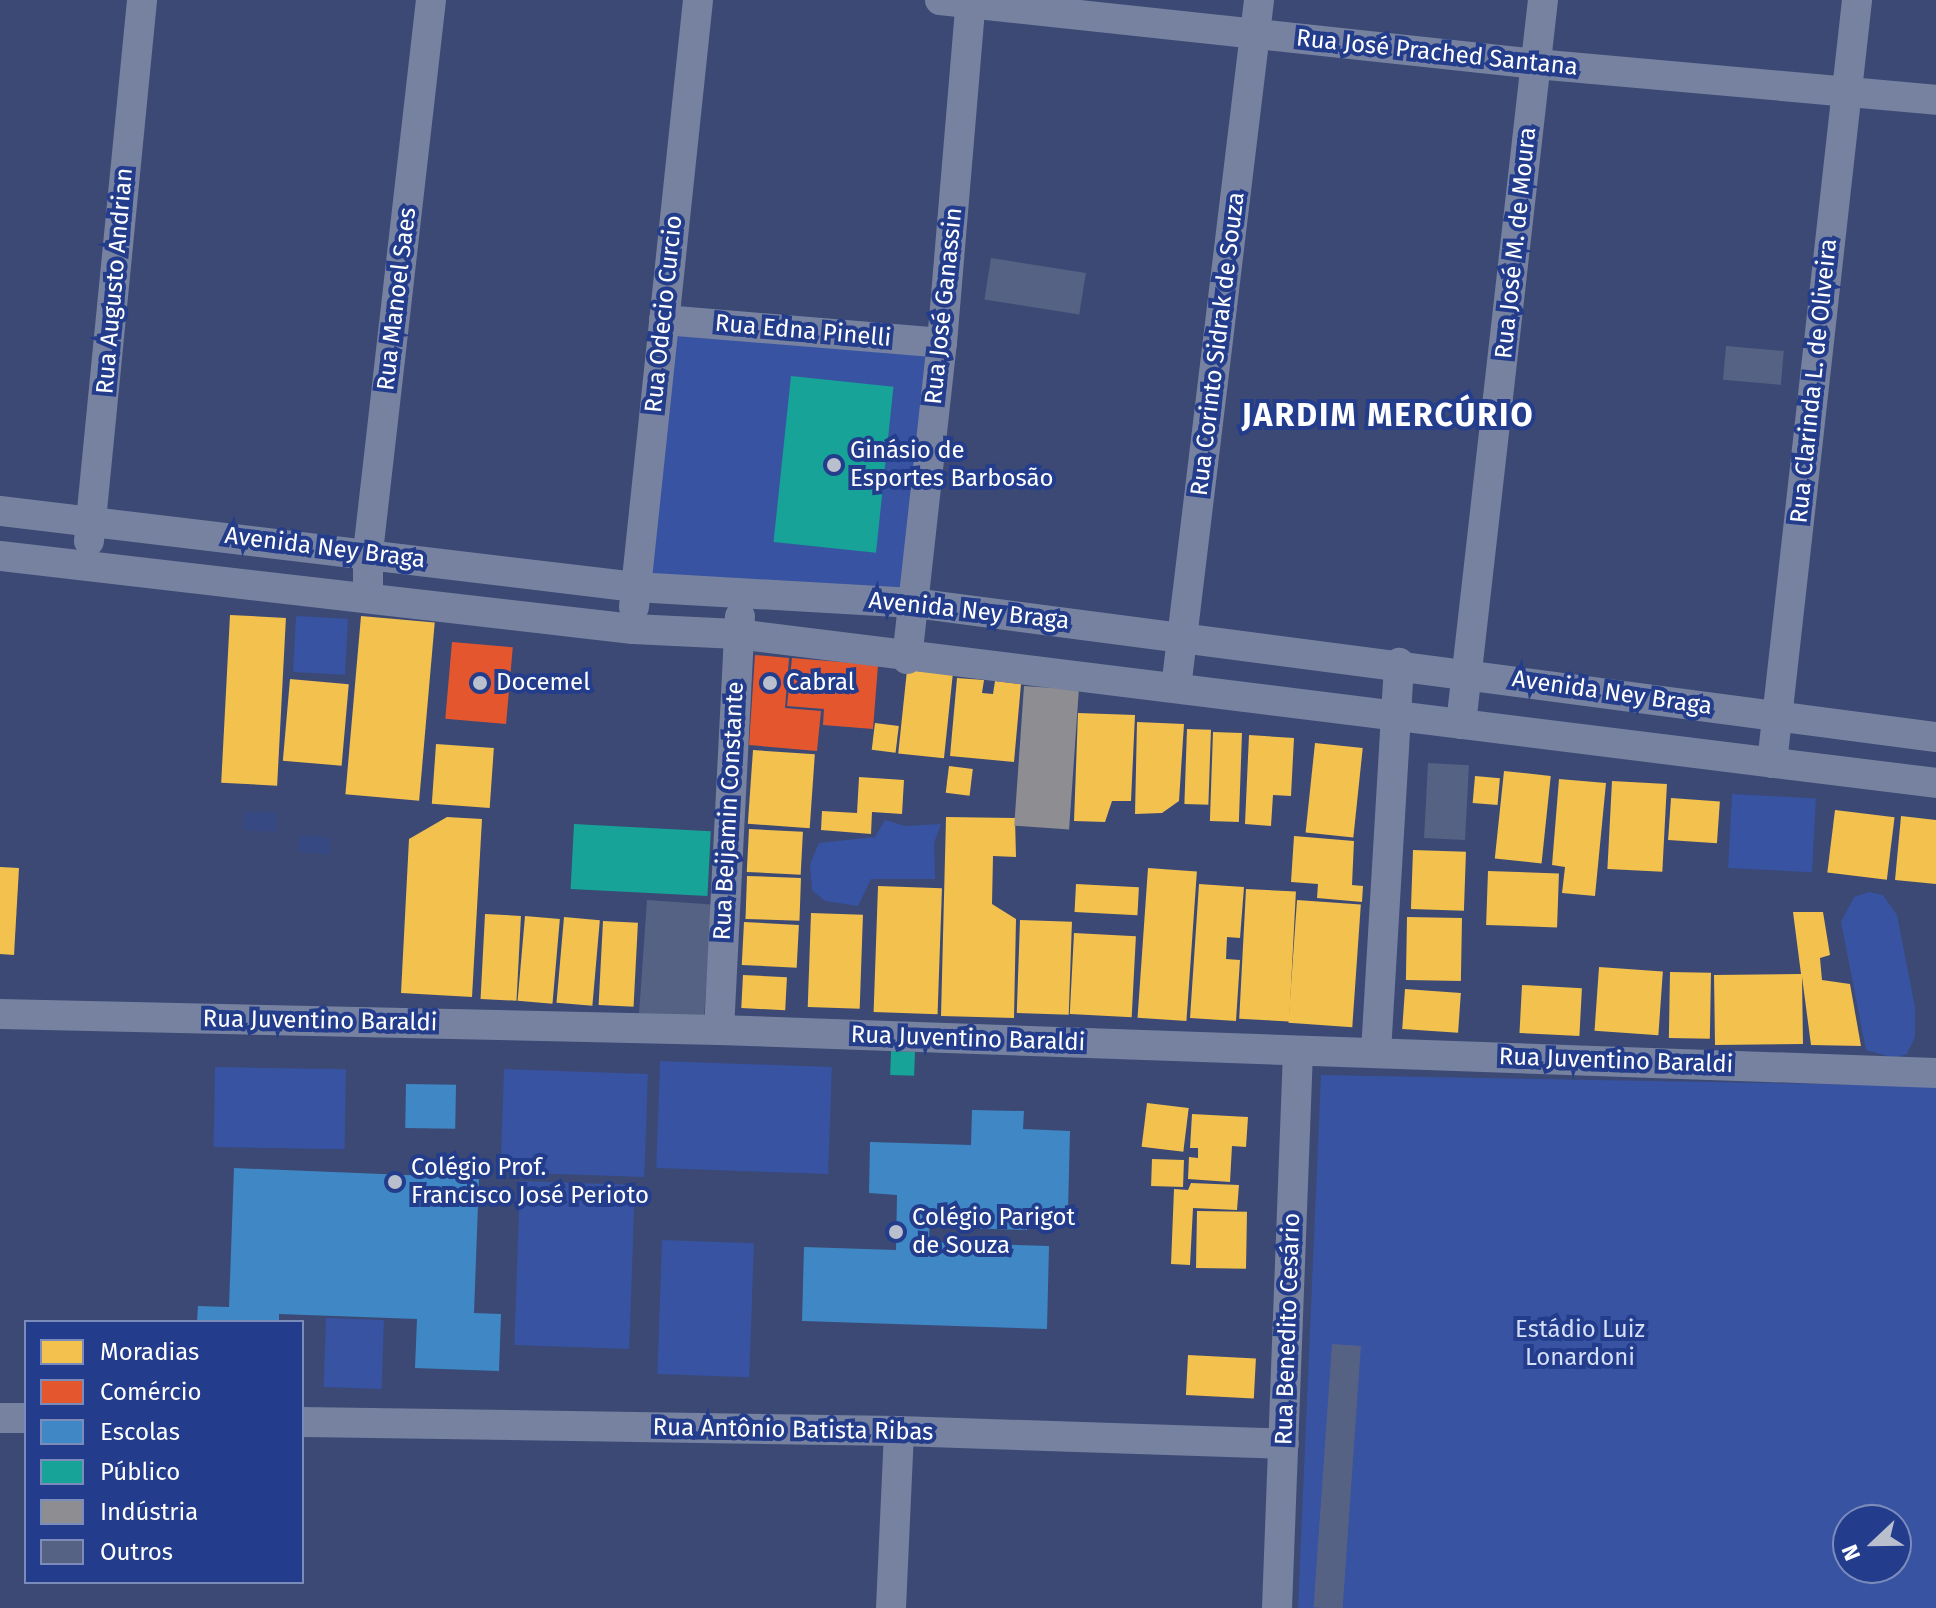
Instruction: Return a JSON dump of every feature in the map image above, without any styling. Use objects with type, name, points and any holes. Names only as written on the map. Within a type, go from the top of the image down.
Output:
[{"type":"street","name":"Rua Augusto Andrian","points":[[86,563],[142,0]]},
{"type":"street","name":"Rua Manoel Saes","points":[[368,598],[368,552],[431,0]]},
{"type":"street","name":"Rua Odecio Curcio","points":[[633,629],[698,0]]},
{"type":"street","name":"Rua José Prached Santana","points":[[940,0],[1536,64],[1936,100]]},
{"type":"street","name":"Rua Corinto Sidrak de Souza","points":[[1176,688],[1259,0]]},
{"type":"street","name":"Rua José M. de Moura","points":[[1461,724],[1543,0]]},
{"type":"street","name":"Rua Clarinda L. de Oliveira","points":[[1772,763],[1857,0]]},
{"type":"street","name":"Rua José Ganassin","points":[[907,659],[942,343],[971,2]]},
{"type":"street","name":"Rua Edna Pinelli","points":[[664,320],[942,343]]},
{"type":"street","name":"Avenida Ney Braga","points":[[0,511],[368,552],[635,587],[914,603],[1399,663],[1936,737]]},
{"type":"street","name":"Avenida Ney Braga","points":[[0,556],[86,563],[633,629],[737,634],[907,659],[1176,688],[1936,783]]},
{"type":"street","name":"Rua Beijamin Constante","points":[[719,1030],[737,634],[746,594]]},
{"type":"street","points":[[1376,1052],[1399,663]]},
{"type":"street","name":"Rua Juventino Baraldi","points":[[0,1014],[719,1030],[1936,1073]]},
{"type":"street","name":"Rua Benedito Cesário","points":[[1277,1608],[1298,1051]]},
{"type":"street","points":[[0,1418],[24,1418]]},
{"type":"street","name":"Rua Antônio Batista Ribas","points":[[304,1422],[899,1431],[1284,1444]]},
{"type":"street","points":[[891,1608],[899,1431]]},
{"type":"green space","points":[[668,327],[934,350],[912,600],[646,577]]},
{"type":"green space","points":[[296,616],[348,619],[345,675],[293,672]]},
{"type":"green space","points":[[1732,794],[1816,798],[1812,872],[1728,868]]},
{"type":"green space","points":[[885,820],[905,826],[941,824],[934,843],[935,879],[871,879],[858,906],[825,901],[812,890],[810,864],[819,843],[875,837]]},
{"type":"green space","points":[[1869,892],[1883,895],[1897,915],[1915,1007],[1915,1037],[1907,1054],[1894,1058],[1866,1050],[1841,922],[1854,897]]},
{"type":"green space","points":[[660,1061],[832,1067],[828,1174],[656,1168]]},
{"type":"green space","points":[[215,1067],[346,1069],[345,1149],[214,1147]]},
{"type":"green space","points":[[504,1069],[648,1074],[644,1177],[500,1172]]},
{"type":"green space","name":"Estádio Luiz Lonardoni","points":[[1321,1075],[1936,1086],[1936,1608],[1298,1608]]},
{"type":"green space","points":[[520,1181],[635,1185],[629,1349],[514,1345]]},
{"type":"green space","points":[[662,1240],[754,1243],[749,1377],[657,1374]]},
{"type":"green space","points":[[326,1318],[384,1320],[382,1389],[324,1387]]},
{"type":"shaded area","points":[[244,811],[277,813],[276,832],[243,830]]},
{"type":"shaded area","points":[[299,835],[331,838],[329,855],[298,852]]},
{"type":"building: Moradias","points":[[230,615],[286,618],[277,786],[221,783]]},
{"type":"building: Moradias","points":[[361,616],[435,622],[419,801],[345,794]]},
{"type":"building: Moradias","points":[[907,670],[953,675],[944,758],[898,754]]},
{"type":"building: Moradias","points":[[957,678],[984,680],[982,693],[993,694],[995,681],[1021,684],[1014,762],[950,756]]},
{"type":"building: Moradias","points":[[290,679],[349,684],[342,766],[283,761]]},
{"type":"building: Moradias","points":[[1078,713],[1135,715],[1131,801],[1112,801],[1105,822],[1074,821]]},
{"type":"building: Moradias","points":[[1137,722],[1184,724],[1179,801],[1162,813],[1135,814]]},
{"type":"building: Moradias","points":[[875,723],[899,726],[896,753],[872,750]]},
{"type":"building: Moradias","points":[[1187,729],[1211,730],[1208,805],[1184,804]]},
{"type":"building: Moradias","points":[[1213,732],[1242,733],[1239,822],[1210,821]]},
{"type":"building: Moradias","points":[[1249,735],[1294,738],[1291,796],[1273,795],[1271,826],[1245,824]]},
{"type":"building: Moradias","points":[[1315,743],[1363,748],[1353,838],[1306,833]]},
{"type":"building: Moradias","points":[[436,744],[494,748],[490,808],[432,804]]},
{"type":"building: Moradias","points":[[753,750],[815,754],[810,828],[748,824]]},
{"type":"building: Moradias","points":[[949,766],[973,769],[970,796],[946,793]]},
{"type":"building: Moradias","points":[[1504,771],[1551,776],[1542,863],[1495,859]]},
{"type":"building: Moradias","points":[[1475,776],[1500,778],[1498,805],[1473,803]]},
{"type":"building: Moradias","points":[[859,777],[904,780],[902,814],[872,812],[871,834],[821,830],[822,811],[857,813]]},
{"type":"building: Moradias","points":[[1559,779],[1606,783],[1595,896],[1562,893],[1565,867],[1552,865]]},
{"type":"building: Moradias","points":[[1612,781],[1667,784],[1662,872],[1607,869]]},
{"type":"building: Moradias","points":[[1671,798],[1720,801],[1717,843],[1668,840]]},
{"type":"building: Moradias","points":[[1835,810],[1895,817],[1887,880],[1827,873]]},
{"type":"building: Moradias","points":[[1901,816],[1936,820],[1936,884],[1895,880]]},
{"type":"building: Moradias","points":[[447,817],[482,819],[472,997],[401,993],[409,839]]},
{"type":"building: Moradias","points":[[946,817],[1015,818],[1016,857],[993,856],[992,904],[1016,919],[1014,1018],[941,1016]]},
{"type":"building: Moradias","points":[[749,829],[803,832],[801,875],[747,872]]},
{"type":"building: Moradias","points":[[1294,836],[1354,841],[1352,885],[1363,886],[1362,902],[1317,898],[1318,884],[1291,882]]},
{"type":"building: Moradias","points":[[1413,850],[1466,852],[1464,911],[1411,909]]},
{"type":"building: Moradias","points":[[0,867],[19,868],[14,955],[0,954]]},
{"type":"building: Moradias","points":[[1148,868],[1197,871],[1186,1021],[1138,1018]]},
{"type":"building: Moradias","points":[[1488,871],[1559,873],[1557,927],[1486,925]]},
{"type":"building: Moradias","points":[[747,876],[801,878],[799,921],[745,919]]},
{"type":"building: Moradias","points":[[1076,884],[1139,887],[1137,915],[1075,912]]},
{"type":"building: Moradias","points":[[1199,884],[1244,887],[1240,938],[1227,937],[1226,959],[1240,960],[1236,1021],[1190,1018]]},
{"type":"building: Moradias","points":[[878,886],[942,888],[938,1014],[874,1012]]},
{"type":"building: Moradias","points":[[1246,889],[1296,892],[1289,1021],[1239,1019]]},
{"type":"building: Moradias","points":[[1297,900],[1361,904],[1352,1027],[1288,1023]]},
{"type":"building: Moradias","points":[[1793,912],[1823,912],[1830,955],[1820,958],[1822,980],[1850,984],[1861,1046],[1811,1045],[1802,977],[1803,1044],[1715,1045],[1714,975],[1801,974]]},
{"type":"building: Moradias","points":[[811,913],[863,915],[860,1009],[808,1007]]},
{"type":"building: Moradias","points":[[485,914],[521,916],[517,1001],[481,999]]},
{"type":"building: Moradias","points":[[525,916],[560,919],[552,1004],[518,1001]]},
{"type":"building: Moradias","points":[[564,917],[600,920],[592,1006],[557,1003]]},
{"type":"building: Moradias","points":[[1407,917],[1462,918],[1461,981],[1406,980]]},
{"type":"building: Moradias","points":[[1020,920],[1072,922],[1069,1015],[1017,1013]]},
{"type":"building: Moradias","points":[[603,921],[638,923],[634,1007],[599,1005]]},
{"type":"building: Moradias","points":[[744,922],[799,925],[797,968],[742,965]]},
{"type":"building: Moradias","points":[[1074,933],[1136,936],[1132,1017],[1070,1014]]},
{"type":"building: Moradias","points":[[1599,967],[1663,971],[1658,1035],[1595,1031]]},
{"type":"building: Moradias","points":[[1670,972],[1711,973],[1710,1039],[1669,1038]]},
{"type":"building: Moradias","points":[[743,975],[787,977],[785,1010],[741,1008]]},
{"type":"building: Moradias","points":[[1522,985],[1582,988],[1579,1036],[1519,1033]]},
{"type":"building: Moradias","points":[[1405,989],[1461,993],[1458,1033],[1402,1029]]},
{"type":"building: Moradias","points":[[1147,1103],[1189,1108],[1183,1152],[1142,1147]]},
{"type":"building: Moradias","points":[[1192,1114],[1248,1117],[1246,1147],[1232,1146],[1230,1182],[1188,1179],[1189,1157],[1198,1158],[1198,1148],[1190,1148]]},
{"type":"building: Moradias","points":[[1152,1159],[1184,1160],[1183,1187],[1151,1186]]},
{"type":"building: Moradias","points":[[1191,1183],[1239,1185],[1237,1210],[1193,1208],[1190,1265],[1171,1264],[1174,1189],[1188,1190]]},
{"type":"building: Moradias","points":[[1197,1211],[1247,1212],[1246,1269],[1196,1268]]},
{"type":"building: Moradias","points":[[1188,1355],[1256,1359],[1254,1399],[1186,1395]]},
{"type":"building: Comércio","name":"Docemel","points":[[452,642],[513,647],[506,724],[445,719]]},
{"type":"building: Comércio","name":"Cabral","points":[[755,655],[789,658],[785,708],[821,711],[817,751],[749,745]]},
{"type":"building: Comércio","points":[[792,658],[878,665],[873,729],[823,725],[824,709],[787,706]]},
{"type":"building: Escolas","points":[[406,1084],[456,1085],[455,1129],[405,1128]]},
{"type":"building: Escolas","points":[[972,1110],[1024,1111],[1023,1129],[1070,1131],[1068,1211],[1027,1210],[1027,1230],[964,1228],[965,1213],[930,1212],[929,1242],[1049,1246],[1047,1329],[802,1321],[804,1247],[896,1250],[897,1195],[869,1193],[870,1142],[971,1145]]},
{"type":"building: Escolas","points":[[234,1168],[479,1178],[474,1313],[501,1314],[499,1371],[415,1368],[417,1319],[279,1314],[279,1320],[197,1320],[198,1306],[229,1307]]},
{"type":"building: Público","name":"Ginásio de Esportes Barbosão","points":[[791,376],[893,387],[876,553],[774,542]]},
{"type":"building: Público","points":[[574,824],[711,831],[707,896],[571,889]]},
{"type":"building: Público","points":[[891,1051],[915,1052],[914,1076],[890,1075]]},
{"type":"building: Indústria","points":[[1024,686],[1079,690],[1069,829],[1014,826]]},
{"type":"building: Outros","points":[[991,258],[1086,273],[1079,315],[984,299]]},
{"type":"building: Outros","points":[[1726,346],[1784,351],[1781,385],[1723,380]]},
{"type":"building: Outros","points":[[1428,763],[1469,765],[1465,840],[1424,838]]},
{"type":"building: Outros","points":[[647,900],[712,905],[704,1019],[639,1015]]},
{"type":"building: Outros","points":[[1332,1344],[1361,1346],[1343,1608],[1314,1607]]},
{"type":"place","name":"Ginásio de Esportes Barbosão","points":[[834,465]]},
{"type":"place","name":"Docemel","points":[[480,683]]},
{"type":"place","name":"Cabral","points":[[770,683]]},
{"type":"place","name":"Colégio Prof. Francisco José Perioto","points":[[395,1182]]},
{"type":"place","name":"Colégio Parigot de Souza","points":[[896,1232]]},
{"type":"district","name":"JARDIM MERCÚRIO","points":[[1388,415]]}]
